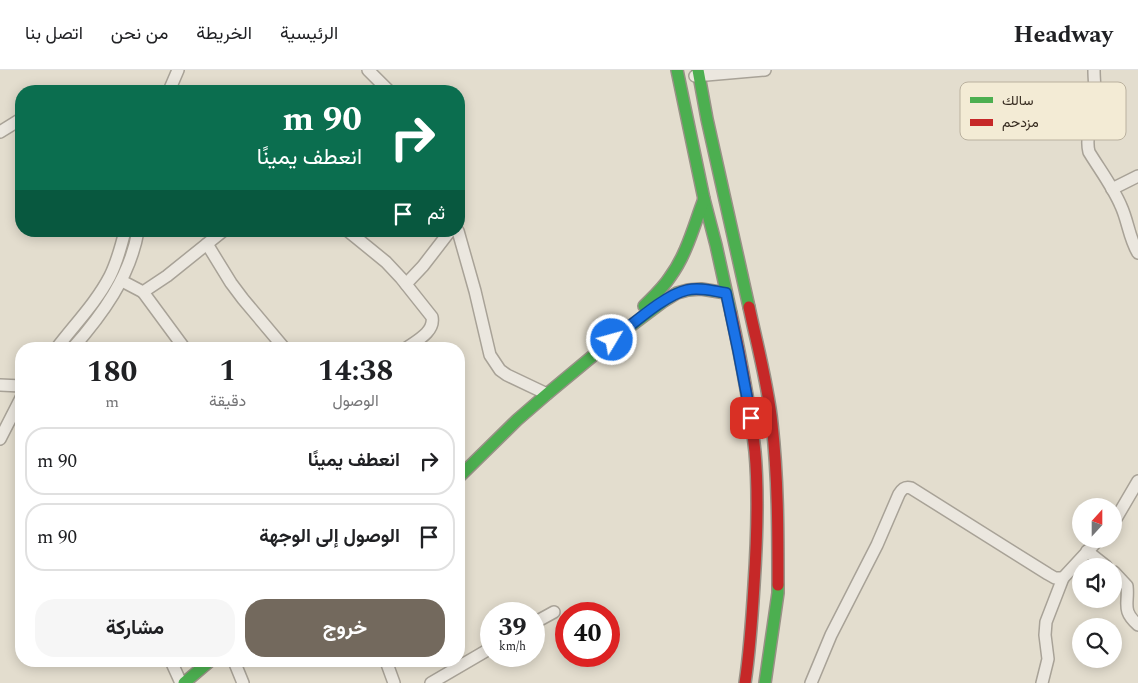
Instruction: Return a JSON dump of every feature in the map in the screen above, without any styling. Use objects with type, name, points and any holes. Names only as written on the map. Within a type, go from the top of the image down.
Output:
[{"type":"main road","points":[[698,72],[765,380],[772,422],[778,512],[778,593],[765,683]]},
{"type":"main road","points":[[678,74],[737,344],[751,418],[755,453],[757,541],[750,648],[745,683]]},
{"type":"main road","points":[[612,340],[661,289],[670,276],[683,253],[704,199]]},
{"type":"main road","points":[[465,471],[517,420],[547,394],[612,340],[664,301],[677,293],[688,290],[701,289],[726,293]]},
{"type":"main road","points":[[182,683],[202,667]]},
{"type":"street","points":[[172,85],[178,70]]},
{"type":"street","points":[[368,70],[383,85]]},
{"type":"street","points":[[678,74],[765,70]]},
{"type":"street","points":[[0,132],[15,122]]},
{"type":"street","points":[[1088,140],[1089,152],[1122,207],[1129,232],[1138,253]]},
{"type":"street","points":[[1112,189],[1138,176]]},
{"type":"street","points":[[61,342],[109,277],[116,263],[123,237]]},
{"type":"street","points":[[78,342],[97,320],[122,281],[134,252],[137,237]]},
{"type":"street","points":[[143,292],[167,276],[216,237]]},
{"type":"street","points":[[355,237],[386,262],[432,317],[433,322],[428,332],[414,342]]},
{"type":"street","points":[[406,284],[445,237]]},
{"type":"street","points":[[460,237],[490,355],[500,370],[507,375],[547,394]]},
{"type":"street","points":[[207,244],[231,283],[279,342]]},
{"type":"street","points":[[122,281],[143,292],[181,342]]},
{"type":"street","points":[[0,385],[15,386]]},
{"type":"street","points":[[0,439],[15,410]]},
{"type":"street","points":[[1122,508],[1138,481]]},
{"type":"street","points":[[811,683],[831,635],[877,545],[899,494],[905,487],[911,488],[1048,574],[1055,578],[1063,578]]},
{"type":"street","points":[[1042,683],[1048,659],[1045,636],[1046,622],[1063,578],[1090,548]]},
{"type":"street","points":[[1087,551],[1096,558]]},
{"type":"street","points":[[1122,579],[1127,586],[1126,608],[1138,625]]},
{"type":"street","points":[[545,617],[554,612]]},
{"type":"street","points":[[465,663],[480,654]]},
{"type":"street","points":[[174,667],[182,683]]},
{"type":"street","points":[[236,667],[243,683]]},
{"type":"street","points":[[388,667],[394,683]]},
{"type":"street","points":[[431,683],[458,667]]},
{"type":"traffic: fast","points":[[677,70],[704,199],[731,313]]},
{"type":"traffic: fast","points":[[698,70],[707,119],[749,307]]},
{"type":"traffic: fast","points":[[644,306],[664,285],[676,268],[686,249],[704,199]]},
{"type":"traffic: fast","points":[[465,471],[517,420],[547,394],[612,340],[664,301],[677,293],[688,290],[701,289],[726,293]]},
{"type":"traffic: fast","points":[[765,683],[778,585]]},
{"type":"traffic: fast","points":[[184,683],[203,667]]},
{"type":"traffic: jam","points":[[749,307],[765,379],[772,424],[777,484],[778,585]]},
{"type":"traffic: jam","points":[[731,313],[751,417],[757,485],[755,568],[751,634],[745,683]]},
{"type":"route","points":[[612,340],[677,293],[701,289],[726,293],[751,418]]}]
